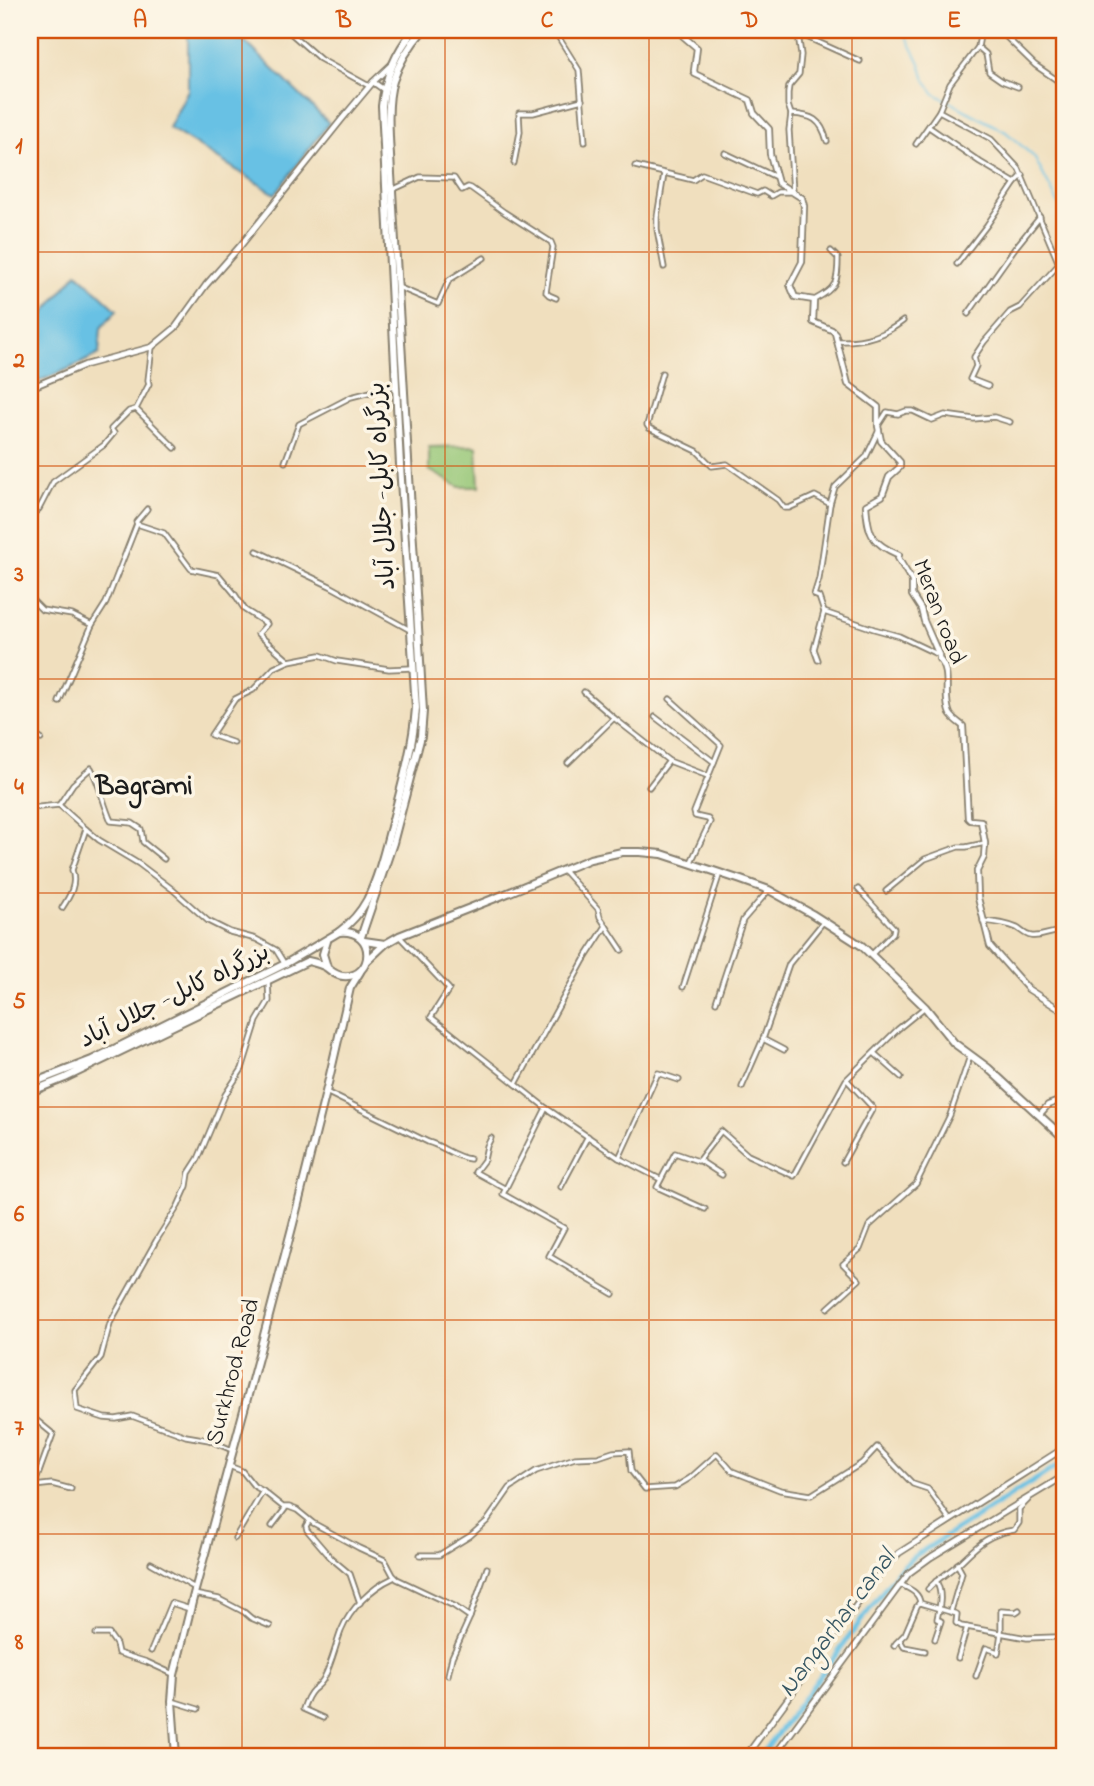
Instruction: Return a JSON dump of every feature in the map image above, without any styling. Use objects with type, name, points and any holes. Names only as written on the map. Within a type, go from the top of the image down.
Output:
[{"type":"main road","name":"بزرگراه کابل- جلال آباد","points":[[395,307],[398,287],[392,190],[382,106],[383,89],[391,64],[414,30]]},
{"type":"main road","name":"بزرگراه کابل- جلال آباد","points":[[417,668],[410,630],[400,465],[387,146],[392,84],[411,44],[423,30]]},
{"type":"main road","name":"بزرگراه کابل- جلال آباد","points":[[367,961],[368,954],[362,939],[390,842],[415,726],[417,668],[408,464],[399,390]]},
{"type":"main road","points":[[400,465],[408,464]]},
{"type":"main road","name":"بزرگراه کابل- جلال آباد","points":[[327,968],[324,946],[354,919],[375,882],[390,842]]},
{"type":"main road","points":[[338,975],[350,976],[360,971],[385,944],[399,936],[590,859],[622,852],[662,855],[769,890],[851,938],[872,954],[925,1007],[954,1043],[988,1068],[1064,1138]]},
{"type":"main road","points":[[337,934],[352,932],[362,939],[385,944]]},
{"type":"main road","name":"بزرگراه کابل- جلال آباد","points":[[30,1084],[92,1060],[285,964],[337,934]]},
{"type":"main road","name":"بزرگراه کابل- جلال آباد","points":[[30,1092],[65,1078],[308,961],[327,968]]},
{"type":"main road","points":[[327,968],[338,975],[347,989],[348,998]]},
{"type":"main road","name":"Surkhrod Road","points":[[176,1756],[172,1701],[174,1675],[348,998],[354,979],[360,971]]},
{"type":"street","points":[[288,30],[320,59],[383,89]]},
{"type":"street","points":[[554,30],[579,70],[585,142]]},
{"type":"street","points":[[682,30],[683,36],[697,48],[695,74],[750,100],[754,113],[769,129],[770,154],[780,186],[793,192],[804,202],[802,262],[790,285],[795,297],[814,300],[828,293],[836,284],[838,258],[831,251]]},
{"type":"street","points":[[916,144],[939,111],[950,85],[978,47],[981,30]]},
{"type":"street","points":[[999,30],[1035,65],[1064,85]]},
{"type":"street","points":[[793,192],[788,93],[789,86],[799,74],[801,32],[859,61]]},
{"type":"street","points":[[978,47],[986,54],[989,72],[1018,87]]},
{"type":"street","points":[[30,388],[85,365],[152,347],[175,328],[206,285],[371,84],[391,64]]},
{"type":"street","points":[[514,163],[520,132],[519,113],[534,113],[582,100]]},
{"type":"street","points":[[939,111],[991,139],[1023,175],[1059,264],[1020,307],[1010,312],[974,357],[976,366],[970,379],[988,386]]},
{"type":"street","points":[[791,114],[803,114],[816,119],[827,141]]},
{"type":"street","points":[[929,127],[1015,183]]},
{"type":"street","points":[[724,153],[776,177]]},
{"type":"street","points":[[635,166],[694,180],[702,174],[757,194],[762,191],[771,196],[778,192],[793,192]]},
{"type":"street","points":[[664,174],[657,217],[664,267]]},
{"type":"street","points":[[957,264],[1023,175]]},
{"type":"street","points":[[392,190],[419,177],[454,177],[462,190],[471,188],[551,242],[553,247],[546,292],[556,298]]},
{"type":"street","points":[[968,314],[1040,217]]},
{"type":"street","points":[[398,287],[438,304],[449,280],[484,258]]},
{"type":"street","points":[[814,300],[813,322],[832,330],[837,341],[857,341],[890,331],[903,321]]},
{"type":"street","name":"Meran road","points":[[837,341],[848,384],[878,407],[881,441],[901,462],[889,477],[882,496],[866,505],[870,532],[875,542],[899,555],[898,558],[912,581],[912,595],[921,609],[939,659],[944,664],[950,712],[963,726],[968,818],[981,821],[985,843]]},
{"type":"street","points":[[30,517],[39,509],[53,482],[104,445],[114,433],[111,429],[129,411],[136,409],[149,384],[152,347]]},
{"type":"street","points":[[662,373],[647,425],[649,428],[697,451],[712,466],[727,464],[778,500],[784,508],[815,495],[830,504]]},
{"type":"street","points":[[285,462],[299,424],[351,397],[399,390]]},
{"type":"street","points":[[136,409],[176,447]]},
{"type":"street","points":[[818,660],[814,649],[824,612],[819,597],[814,595],[819,579],[830,504],[835,487],[866,457],[886,413],[913,411],[932,420],[945,415],[974,419],[994,417],[1010,422]]},
{"type":"street","points":[[59,702],[92,625],[106,603],[136,522],[147,509]]},
{"type":"street","points":[[137,524],[164,533],[191,569],[219,575],[245,610],[267,624],[258,634],[289,662]]},
{"type":"street","points":[[257,551],[330,586],[410,630]]},
{"type":"street","points":[[30,598],[41,610],[72,615],[92,625]]},
{"type":"street","points":[[824,612],[899,636],[939,655]]},
{"type":"street","points":[[234,743],[211,735],[235,699],[253,690],[274,668],[320,656],[389,669],[417,668]]},
{"type":"street","points":[[584,692],[669,761],[708,776]]},
{"type":"street","points":[[670,699],[720,743],[694,814],[709,820],[710,824],[690,864]]},
{"type":"street","points":[[655,717],[714,762]]},
{"type":"street","points":[[568,763],[614,718]]},
{"type":"street","points":[[30,732],[41,739]]},
{"type":"street","points":[[649,787],[669,761]]},
{"type":"street","points":[[59,805],[73,784],[91,768],[111,821],[132,823],[141,829],[143,842],[164,859]]},
{"type":"street","points":[[30,808],[59,805],[99,840],[139,864],[172,889],[208,921],[230,932],[256,939],[276,950],[285,964]]},
{"type":"street","points":[[62,908],[71,895],[74,876],[72,870],[86,829]]},
{"type":"street","points":[[886,891],[925,859],[958,846],[985,843],[984,857],[977,871],[978,898],[990,946],[1028,989],[1064,1012]]},
{"type":"street","points":[[562,870],[598,908],[600,917],[622,950]]},
{"type":"street","points":[[683,987],[720,873]]},
{"type":"street","points":[[858,889],[894,928],[872,954]]},
{"type":"street","points":[[716,1002],[743,920],[769,890]]},
{"type":"street","points":[[742,1087],[763,1039],[789,964],[824,921]]},
{"type":"street","points":[[983,921],[1002,923],[1028,936],[1064,932]]},
{"type":"street","points":[[516,1084],[584,960],[606,926]]},
{"type":"street","points":[[399,936],[449,989],[431,1017],[546,1108],[619,1158],[660,1180]]},
{"type":"street","points":[[233,1451],[209,1440],[186,1436],[132,1416],[104,1418],[77,1409],[75,1390],[101,1357],[110,1323],[178,1206],[187,1186],[189,1173],[225,1095],[243,1069],[257,1021],[269,1001],[268,979]]},
{"type":"street","points":[[699,1160],[720,1130],[748,1155],[794,1176],[846,1080],[898,1029],[925,1007]]},
{"type":"street","points":[[763,1039],[784,1050]]},
{"type":"street","points":[[874,1053],[901,1077]]},
{"type":"street","points":[[828,1308],[859,1280],[843,1264],[860,1249],[869,1226],[916,1184],[950,1115],[970,1056]]},
{"type":"street","points":[[619,1158],[658,1073],[679,1080]]},
{"type":"street","points":[[843,1162],[873,1108],[846,1080]]},
{"type":"street","points":[[326,1092],[439,1145],[460,1158],[470,1159]]},
{"type":"street","points":[[1039,1115],[1048,1105],[1064,1099]]},
{"type":"street","points":[[546,1108],[504,1194],[564,1228],[549,1254],[550,1257],[613,1294]]},
{"type":"street","points":[[561,1187],[588,1136]]},
{"type":"street","points":[[491,1138],[484,1160],[475,1172],[506,1189]]},
{"type":"street","points":[[705,1209],[657,1188],[660,1180],[676,1153],[699,1160],[722,1175]]},
{"type":"street","points":[[30,1415],[53,1434],[30,1497]]},
{"type":"street","points":[[420,1555],[439,1555],[470,1536],[486,1521],[510,1488],[536,1471],[575,1458],[598,1457],[613,1451],[629,1451],[631,1471],[645,1489],[675,1487],[690,1478],[717,1454],[732,1471],[780,1490],[811,1495],[862,1463],[877,1447],[913,1484],[928,1489],[950,1520]]},
{"type":"street","points":[[746,1756],[880,1573],[899,1553],[1064,1448]]},
{"type":"street","points":[[229,1466],[242,1471],[256,1488],[281,1506],[296,1510],[309,1521],[385,1560],[394,1577],[470,1616]]},
{"type":"street","points":[[774,1756],[909,1573],[1064,1476]]},
{"type":"street","points":[[34,1486],[52,1484],[71,1489]]},
{"type":"street","points":[[235,1538],[263,1491]]},
{"type":"street","points":[[928,1589],[994,1534],[1014,1530],[1019,1523],[1019,1509],[1033,1494]]},
{"type":"street","points":[[272,1527],[286,1507]]},
{"type":"street","points":[[309,1521],[307,1530],[331,1558],[350,1574],[360,1603]]},
{"type":"street","points":[[151,1563],[194,1591],[219,1599],[270,1626]]},
{"type":"street","points":[[951,1611],[962,1573],[957,1564]]},
{"type":"street","points":[[448,1675],[452,1657],[487,1569]]},
{"type":"street","points":[[323,1718],[304,1710],[304,1707],[313,1690],[324,1679],[348,1617],[383,1583],[394,1577]]},
{"type":"street","points":[[936,1581],[941,1595],[937,1619],[941,1621]]},
{"type":"street","points":[[894,1646],[905,1634],[920,1603],[917,1594],[900,1584]]},
{"type":"street","points":[[151,1651],[171,1603],[190,1609]]},
{"type":"street","points":[[920,1603],[957,1614],[956,1623],[967,1627],[1027,1638],[1055,1637]]},
{"type":"street","points":[[935,1639],[946,1610]]},
{"type":"street","points":[[976,1676],[986,1648],[998,1653],[1001,1611],[1019,1610]]},
{"type":"street","points":[[958,1658],[967,1627]]},
{"type":"street","points":[[96,1634],[109,1634],[118,1653],[147,1662],[174,1675]]},
{"type":"street","points":[[899,1639],[904,1647],[925,1651]]},
{"type":"street","points":[[172,1701],[198,1709]]},
{"type":"green space","points":[[475,446],[479,487],[459,487],[429,470],[429,447]]},
{"type":"water","points":[[188,30],[233,30],[329,123],[275,194],[169,128],[188,90]]},
{"type":"water","points":[[77,273],[117,310],[101,328],[99,354],[30,385],[30,330]]},
{"type":"waterway","points":[[903,30],[920,63],[925,80],[935,94],[1006,132],[1034,157],[1064,214]]},
{"type":"waterway","name":"Nangarhar canal","points":[[761,1756],[897,1572],[913,1557],[1064,1462]]},
{"type":"district","name":"Bagrami","points":[[144,787]]}]
